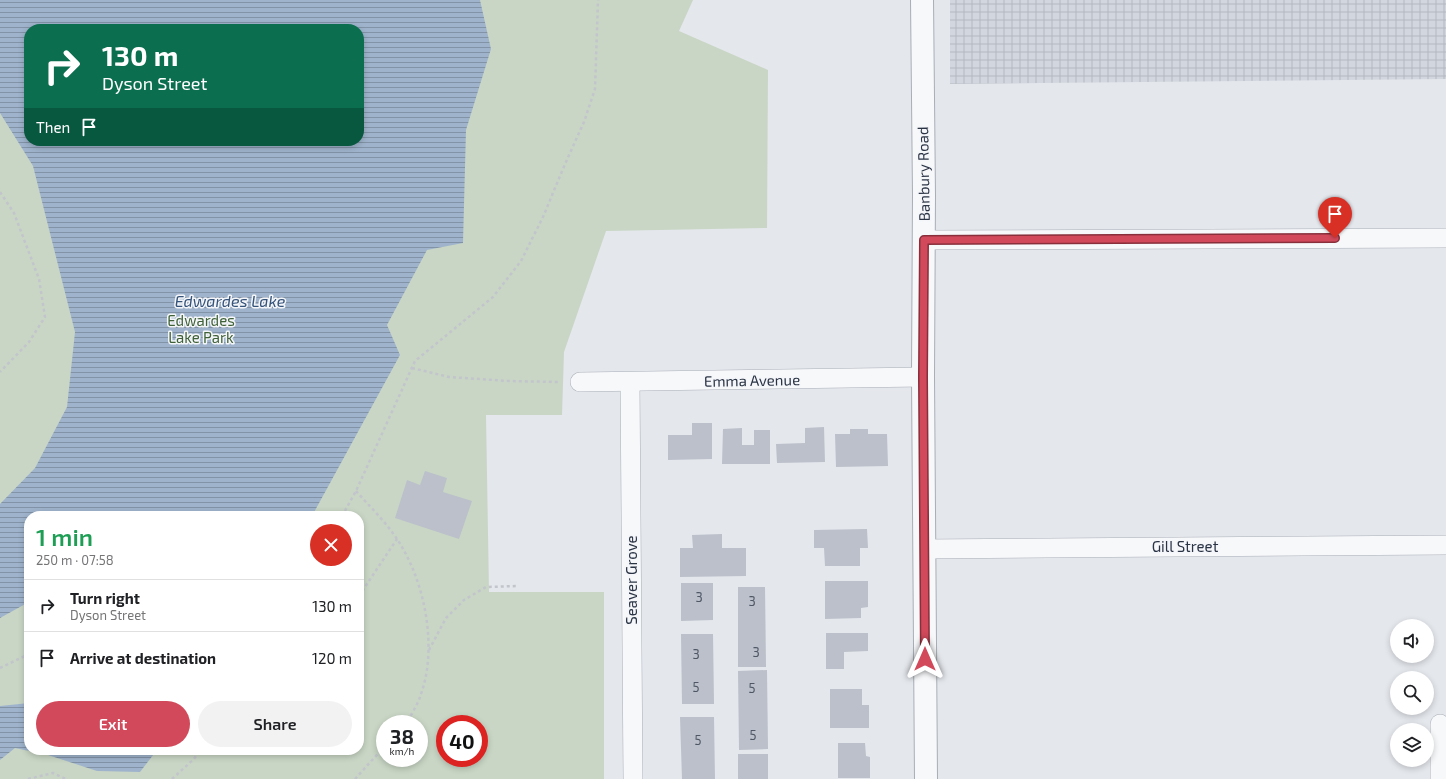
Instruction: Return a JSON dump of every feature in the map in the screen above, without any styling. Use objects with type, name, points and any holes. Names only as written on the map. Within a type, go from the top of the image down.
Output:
[{"type":"street","name":"Banbury Road","points":[[922,0],[926,779]]},
{"type":"street","points":[[924,240],[1446,238]]},
{"type":"street","name":"Emma Avenue","points":[[580,382],[923,377]]},
{"type":"street","name":"Seaver Grove","points":[[630,382],[633,779]]},
{"type":"street","name":"Gill Street","points":[[925,549],[1446,545]]},
{"type":"street","points":[[1440,724],[1440,779]]},
{"type":"path","points":[[345,511],[356,491],[415,361],[493,297],[521,261],[543,218],[584,122],[595,89],[598,0]]},
{"type":"path","points":[[0,192],[14,213],[39,279],[44,316],[29,342],[0,372]]},
{"type":"path","points":[[412,368],[449,377],[509,381],[580,382]]},
{"type":"path","points":[[356,491],[397,539],[402,547],[414,573],[424,603],[429,650],[428,668],[421,695],[411,715]]},
{"type":"path","points":[[364,588],[397,539]]},
{"type":"path","points":[[429,650],[446,618],[464,600],[486,587],[518,586]]},
{"type":"path","points":[[0,668],[24,656]]},
{"type":"path","points":[[172,779],[197,755]]},
{"type":"path","points":[[354,779],[376,756]]},
{"type":"path","points":[[28,779],[53,773],[66,779]]},
{"type":"shaded area","points":[[950,0],[1446,0],[1446,79],[950,84]]},
{"type":"green space","name":"Edwardes Lake Park","points":[[0,0],[693,0],[679,31],[768,70],[767,228],[606,231],[564,352],[562,415],[486,415],[489,592],[604,592],[604,779],[0,779]]},
{"type":"water","name":"Edwardes Lake","points":[[0,0],[480,0],[491,49],[466,130],[463,243],[427,250],[387,325],[400,355],[315,511],[24,511],[24,605],[0,618],[0,504],[35,468],[67,407],[75,332],[33,166],[0,113]]},
{"type":"water","points":[[24,704],[24,750],[15,748],[0,760],[0,706]]},
{"type":"water","points":[[48,755],[153,755],[140,772],[97,771]]},
{"type":"building","points":[[692,423],[712,423],[712,459],[668,460],[668,435],[692,435]]},
{"type":"building","points":[[824,427],[825,462],[777,463],[776,444],[805,443],[805,428]]},
{"type":"building","points":[[742,428],[742,445],[754,445],[754,430],[770,430],[770,464],[722,464],[723,429]]},
{"type":"building","points":[[850,429],[868,429],[868,434],[887,434],[888,466],[836,467],[835,434],[850,434]]},
{"type":"building","points":[[425,471],[447,478],[443,492],[472,501],[459,539],[395,518],[407,480],[420,485]]},
{"type":"building","points":[[867,529],[868,548],[860,548],[860,566],[825,566],[824,548],[814,548],[814,530]]},
{"type":"building","points":[[722,534],[722,548],[746,548],[746,576],[680,577],[680,548],[693,548],[692,535]]},
{"type":"building","points":[[825,581],[868,581],[868,607],[861,608],[861,618],[825,619]]},
{"type":"building","points":[[681,583],[713,583],[713,620],[681,621]]},
{"type":"building","points":[[738,587],[765,587],[766,667],[738,667]]},
{"type":"building","points":[[826,633],[868,633],[868,651],[844,652],[844,669],[826,669]]},
{"type":"building","points":[[681,634],[713,634],[714,704],[682,704]]},
{"type":"building","points":[[767,670],[768,749],[739,750],[738,671]]},
{"type":"building","points":[[830,689],[862,689],[862,705],[869,705],[869,728],[830,728]]},
{"type":"building","points":[[680,717],[714,717],[715,779],[682,779]]},
{"type":"building","points":[[838,743],[865,743],[866,756],[870,757],[870,778],[838,778]]},
{"type":"building","points":[[738,754],[768,754],[768,779],[738,779]]},
{"type":"route","points":[[925,659],[923,377],[924,240],[1335,238]]}]
